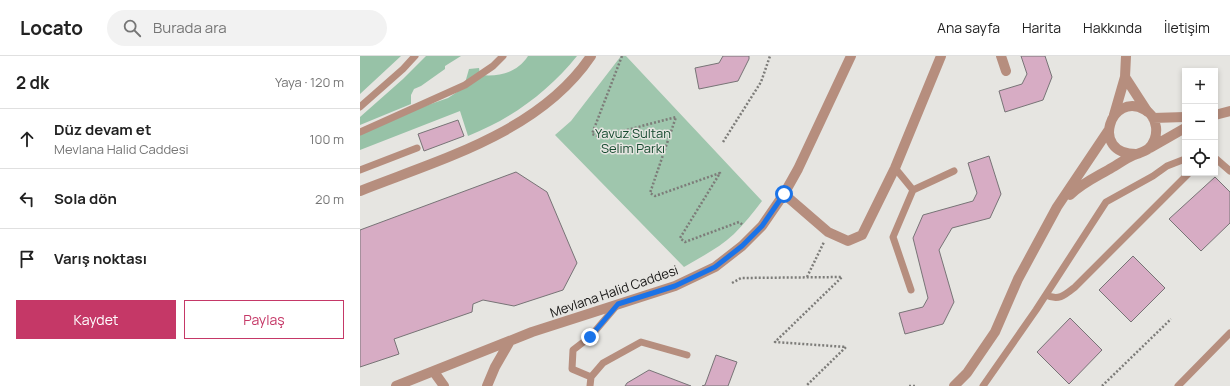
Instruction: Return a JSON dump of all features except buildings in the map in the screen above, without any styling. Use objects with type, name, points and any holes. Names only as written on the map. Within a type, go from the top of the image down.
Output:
[{"type":"street","points":[[360,191],[467,148],[512,126],[553,98],[569,84],[591,56]]},
{"type":"street","name":"Mevlana Halid Caddesi","points":[[396,386],[532,332],[675,286],[715,267],[742,246],[762,226],[784,194],[798,169],[851,56]]},
{"type":"street","points":[[784,194],[828,232],[848,241],[862,235],[895,168],[941,56]]},
{"type":"street","points":[[1001,56],[1006,70]]},
{"type":"street","points":[[954,386],[967,373],[994,332],[1018,279],[1057,207],[1108,130],[1125,77],[1126,56]]},
{"type":"street","points":[[1125,77],[1156,126],[1154,142],[1148,149]]},
{"type":"street","points":[[1114,115],[1126,107],[1140,108],[1150,115],[1182,117]]},
{"type":"street","points":[[1218,114],[1230,111]]},
{"type":"street","points":[[1108,130],[1110,139],[1114,146],[1127,154],[1136,154]]},
{"type":"street","points":[[1057,207],[1078,187],[1182,130]]},
{"type":"street","points":[[487,386],[510,341]]},
{"type":"street","points":[[434,372],[436,386]]},
{"type":"street","points":[[434,372],[444,386]]},
{"type":"lane","points":[[360,107],[415,56]]},
{"type":"lane","points":[[360,132],[465,85],[493,66],[503,56]]},
{"type":"lane","points":[[360,170],[417,148]]},
{"type":"lane","points":[[983,386],[1046,295],[1106,202],[1153,176],[1167,166],[1182,160]]},
{"type":"lane","points":[[1218,161],[1230,171]]},
{"type":"lane","points":[[895,168],[913,190]]},
{"type":"lane","points":[[911,290],[893,237],[913,190],[954,171]]},
{"type":"lane","points":[[1046,295],[1052,298],[1057,298],[1065,295],[1075,287],[1187,176]]},
{"type":"lane","points":[[591,377],[572,369],[573,350],[590,337],[618,304]]},
{"type":"lane","points":[[1178,386],[1230,333]]},
{"type":"lane","points":[[590,386],[591,377],[603,363],[641,342],[687,355]]},
{"type":"path","points":[[622,56],[592,134],[600,137],[676,117],[650,194],[655,196],[720,173],[680,238],[685,242],[738,222],[743,225]]},
{"type":"path","points":[[723,142],[761,82],[770,56]]},
{"type":"path","points":[[807,277],[828,232]]},
{"type":"path","points":[[732,283],[741,278],[842,277],[775,342],[846,347],[806,386]]},
{"type":"path","points":[[1102,386],[1171,320]]},
{"type":"path","points":[[909,386],[915,386]]},
{"type":"green space","points":[[360,56],[401,56],[360,94]]},
{"type":"green space","points":[[426,56],[461,56],[445,66],[445,69],[421,86],[414,89],[411,95],[411,104],[360,125],[360,117],[403,79]]},
{"type":"green space","points":[[528,56],[577,56],[554,81],[528,103],[514,113],[468,136],[460,111],[360,150],[360,133],[448,98],[457,92],[465,83],[469,69],[479,68],[480,75],[507,73],[524,62]]},
{"type":"green space","name":"Yavuz Sultan Selim Parkı","points":[[621,56],[626,56],[762,201],[734,234],[710,252],[684,267],[555,135],[571,121]]},
{"type":"route","points":[[590,337],[618,304],[675,286],[715,267],[742,246],[762,226],[784,194]]}]
